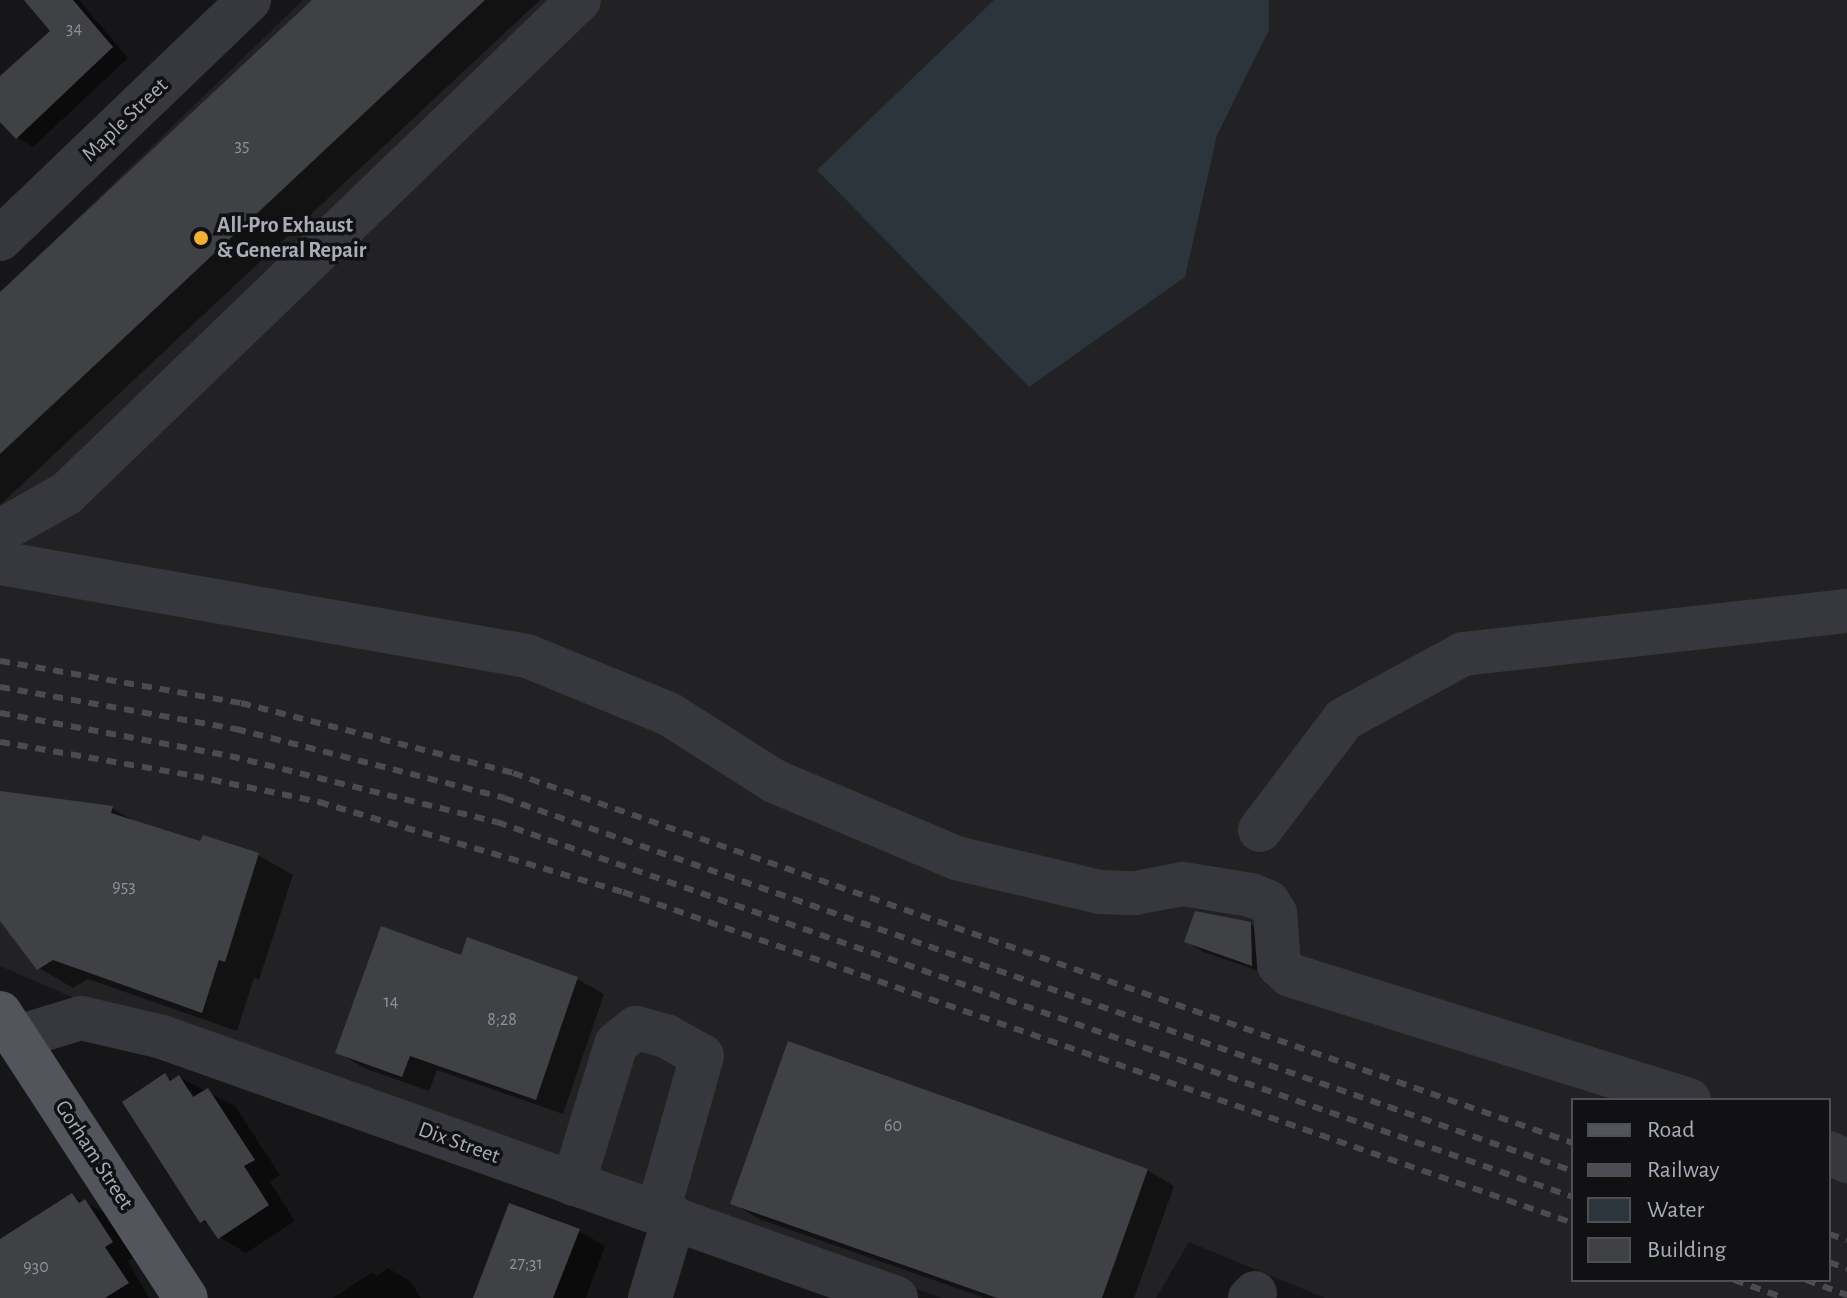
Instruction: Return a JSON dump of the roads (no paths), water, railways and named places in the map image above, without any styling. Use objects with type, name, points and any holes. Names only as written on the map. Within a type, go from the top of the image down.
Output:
[{"type":"main road","name":"Gorham Street","points":[[9,1025],[171,1293]]},
{"type":"street","name":"Maple Street","points":[[0,239],[249,0]]},
{"type":"street","points":[[0,531],[66,494],[579,0]]},
{"type":"street","points":[[0,563],[527,656],[669,714],[774,781],[956,858],[1100,892],[1135,893],[1183,884],[1251,895],[1268,902],[1275,913],[1279,965],[1290,975],[1683,1098]]},
{"type":"street","points":[[1260,830],[1344,719],[1463,654],[1847,611]]},
{"type":"street","name":"Dix Street","points":[[9,1025],[81,1018],[162,1037],[896,1298]]},
{"type":"street","points":[[573,1184],[616,1044],[636,1028],[666,1036],[702,1056],[650,1298]]},
{"type":"water","points":[[994,0],[1269,0],[1269,30],[1217,135],[1185,277],[1029,387],[817,170]]},
{"type":"railway","points":[[0,661],[241,703],[513,773],[1571,1142]]},
{"type":"railway","points":[[0,687],[236,729],[504,798],[1571,1170]]},
{"type":"railway","points":[[0,713],[230,756],[497,822],[1571,1196]]},
{"type":"railway","points":[[0,742],[194,776],[319,802],[623,892],[1571,1222]]},
{"type":"railway","points":[[1831,1235],[1847,1240]]},
{"type":"railway","points":[[1831,1263],[1847,1269]]},
{"type":"railway","points":[[1740,1282],[1784,1298]]},
{"type":"railway","points":[[1811,1282],[1847,1295]]},
{"type":"place","name":"All-Pro Exhaust & General Repair","points":[[201,238]]}]
